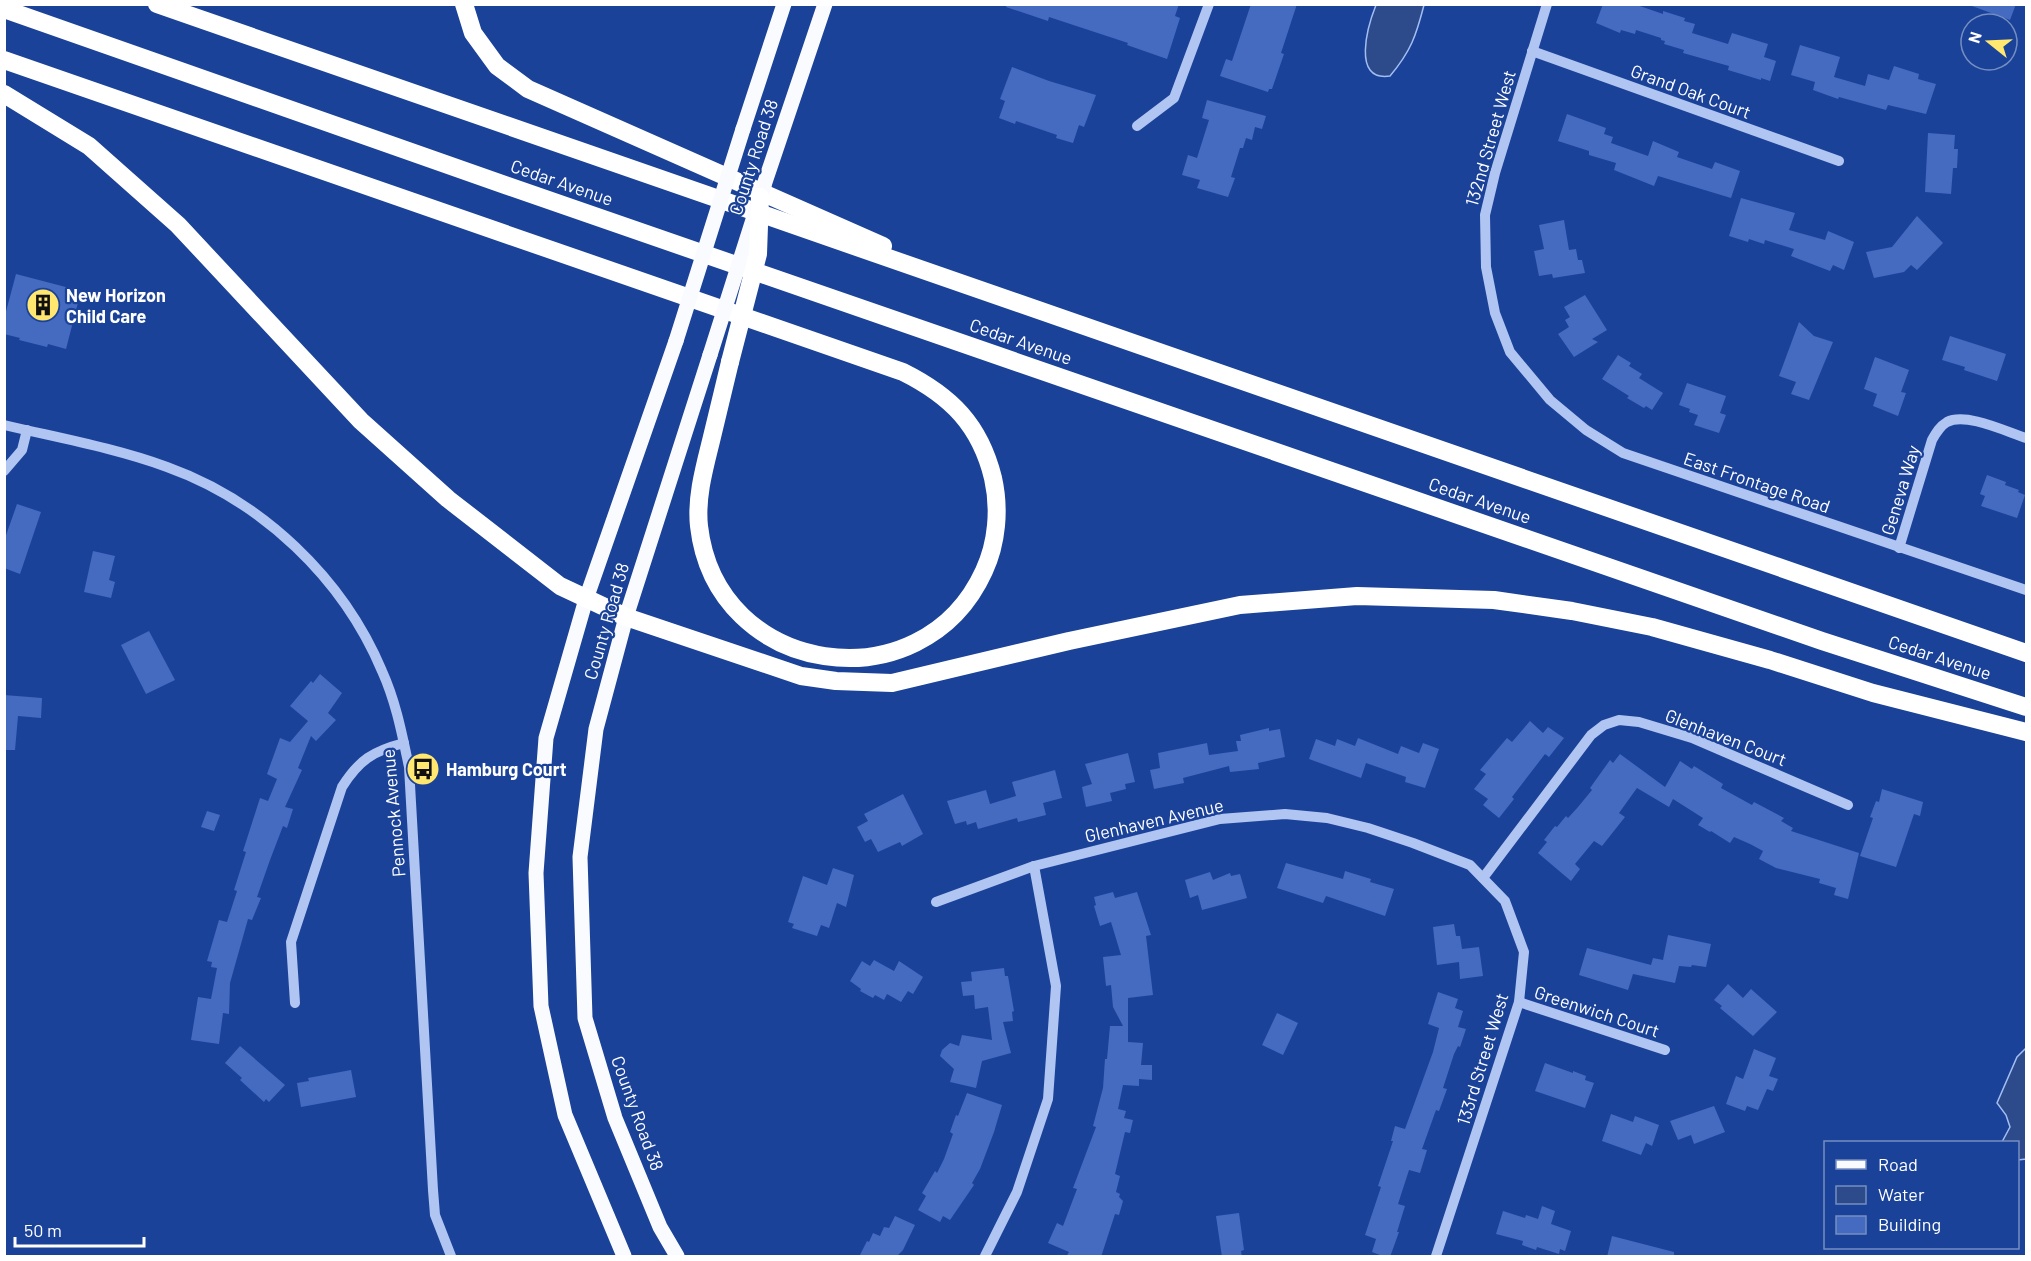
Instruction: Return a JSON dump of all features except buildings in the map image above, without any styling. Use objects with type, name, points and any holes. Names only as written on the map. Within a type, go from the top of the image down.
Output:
[{"type":"highway","name":"Cedar Avenue","points":[[156,4],[2026,653]]},
{"type":"highway","points":[[464,4],[473,33],[496,66],[528,89],[1002,299]]},
{"type":"highway","name":"Cedar Avenue","points":[[4,9],[1822,641],[2026,707]]},
{"type":"highway","points":[[4,60],[903,372],[929,385],[951,403],[970,425],[987,455],[996,491],[996,524],[991,556],[977,586],[959,612],[936,631],[906,647],[877,656],[838,659],[810,654],[782,645],[753,627],[733,606],[716,582],[704,553],[699,525],[700,485],[730,362],[758,254],[760,197]]},
{"type":"highway","points":[[4,94],[88,146],[178,225],[361,421],[448,499],[560,586],[626,617],[801,676],[837,681],[892,683],[1069,641],[1240,605],[1356,596],[1494,600],[1572,611],[1652,627],[1770,660],[1873,693],[2026,732]]},
{"type":"main road","name":"County Road 38","points":[[621,1254],[565,1115],[541,1006],[536,873],[546,738],[586,599],[676,341],[784,4]]},
{"type":"main road","name":"County Road 38","points":[[677,1257],[660,1227],[615,1118],[585,1018],[580,857],[596,729],[626,617],[760,197],[825,4]]},
{"type":"street","points":[[1137,126],[1174,98],[1209,4]]},
{"type":"street","name":"132nd Street West","points":[[1510,351],[1496,313],[1486,267],[1485,215],[1495,173],[1547,4]]},
{"type":"street","name":"Grand Oak Court","points":[[1532,51],[1839,161]]},
{"type":"street","name":"East Frontage Road","points":[[1510,351],[1550,400],[1587,430],[1623,453],[2026,590]]},
{"type":"street","name":"Geneva Way","points":[[1899,548],[1932,440],[1938,429],[1947,422],[1959,419],[1971,420],[2026,438]]},
{"type":"street","name":"Pennock Avenue","points":[[4,425],[133,457],[169,468],[217,490],[275,529],[309,561],[345,604],[365,636],[382,671],[397,712],[409,767],[435,1215],[451,1257]]},
{"type":"street","points":[[4,471],[22,450],[27,430]]},
{"type":"street","name":"Glenhaven Court","points":[[1483,878],[1591,735],[1604,725],[1619,720],[1639,722],[1692,738],[1848,805]]},
{"type":"street","points":[[295,1003],[291,942],[342,787],[365,758],[387,747],[404,743]]},
{"type":"street","name":"Glenhaven Avenue","points":[[936,902],[1034,866],[1220,819],[1285,814],[1327,818],[1390,836],[1470,865],[1483,878]]},
{"type":"street","points":[[985,1257],[1017,1192],[1048,1099],[1056,986],[1034,866]]},
{"type":"street","name":"133rd Street West","points":[[1436,1257],[1519,1002],[1524,952],[1506,901],[1483,878]]},
{"type":"street","name":"Greenwich Court","points":[[1519,1002],[1665,1050]]},
{"type":"water","points":[[1376,5],[1424,5],[1412,43],[1390,76],[1378,75],[1370,70],[1366,61],[1365,50],[1369,25]]},
{"type":"water","points":[[2026,1048],[2026,1159],[2019,1160],[2019,1141],[2003,1141],[2010,1127],[2006,1115],[1997,1103],[2017,1057]]},
{"type":"place","name":"New Horizon Child Care","points":[[43,305]]},
{"type":"place","name":"Hamburg Court","points":[[423,769]]}]
